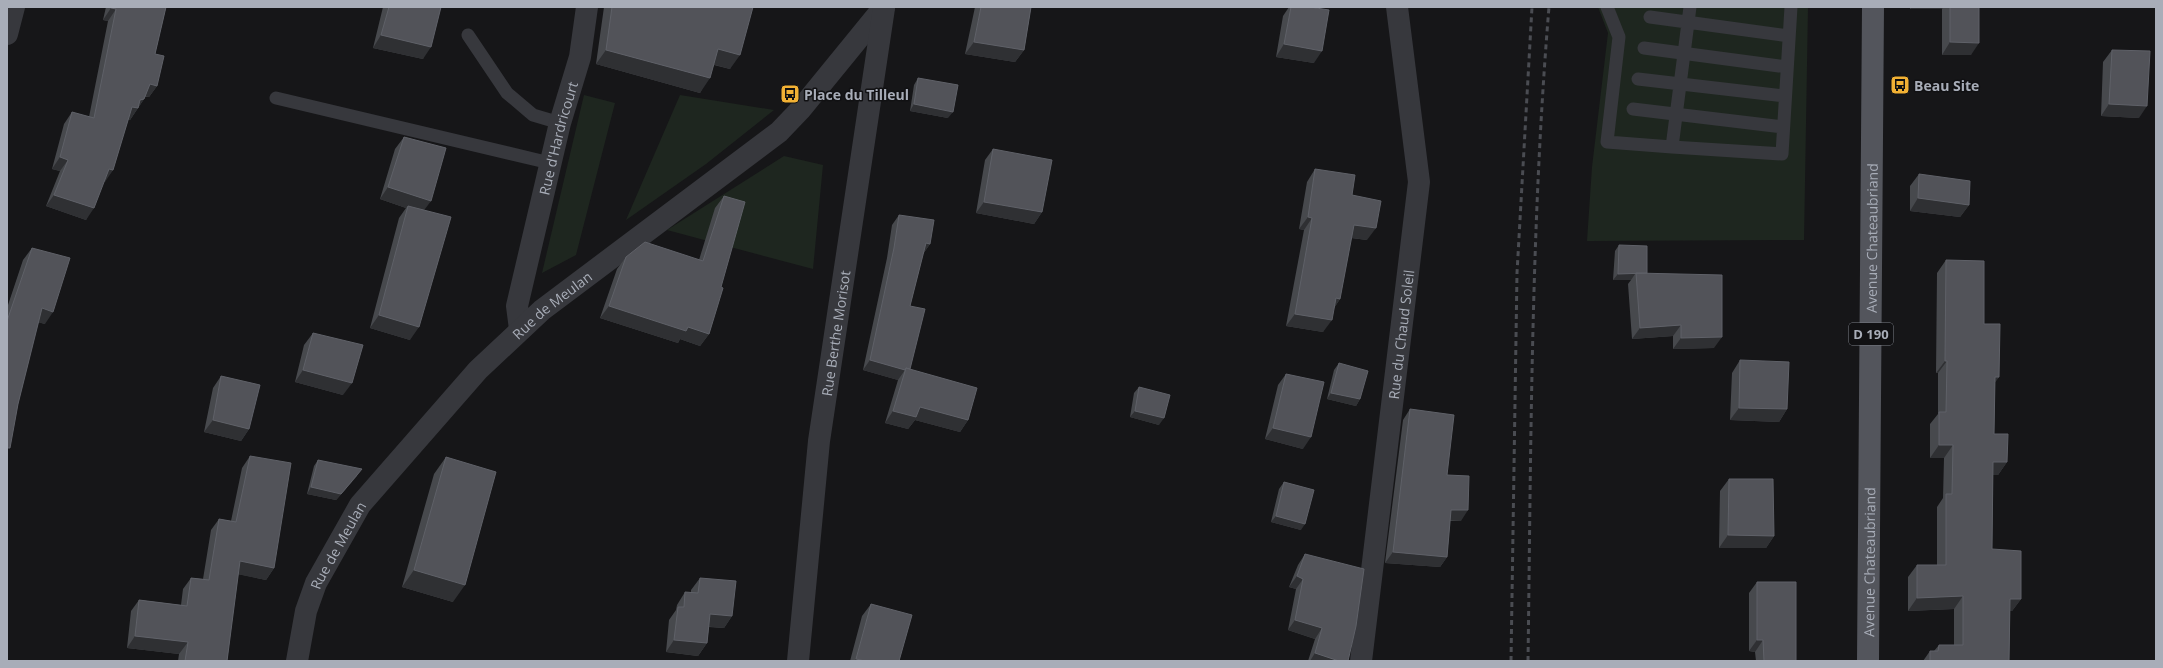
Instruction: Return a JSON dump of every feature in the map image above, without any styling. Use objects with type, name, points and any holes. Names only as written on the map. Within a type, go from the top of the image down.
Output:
[{"type":"main road","name":"Avenue Chateaubriand","points":[[1868,661],[1873,7]]},
{"type":"street","points":[[7,34],[14,7]]},
{"type":"street","name":"Rue d'Hardricourt","points":[[520,329],[517,306],[560,123],[580,57],[587,7]]},
{"type":"street","name":"Rue de Meulan","points":[[297,661],[306,611],[316,583],[360,505],[478,370],[542,310],[778,132],[800,110],[884,7]]},
{"type":"street","name":"Rue Berthe Morisot","points":[[798,661],[819,441],[884,7]]},
{"type":"street","name":"Rue du Chaud Soleil","points":[[1361,661],[1419,182],[1397,7]]},
{"type":"street","points":[[525,270],[542,310]]},
{"type":"lane","points":[[1607,7],[1619,37],[1607,142],[1782,154],[1791,7]]},
{"type":"lane","points":[[1672,147],[1690,7]]},
{"type":"lane","points":[[1650,17],[1789,36]]},
{"type":"lane","points":[[468,35],[507,93],[533,115],[560,123]]},
{"type":"lane","points":[[1644,48],[1787,67]]},
{"type":"lane","points":[[1638,79],[1785,96]]},
{"type":"lane","points":[[276,98],[550,163]]},
{"type":"lane","points":[[1633,109],[1783,127]]},
{"type":"shaded area","points":[[1598,7],[1808,7],[1804,240],[1587,241],[1592,167],[1608,33]]},
{"type":"shaded area","points":[[584,95],[615,103],[576,255],[542,273]]},
{"type":"shaded area","points":[[680,95],[774,110],[706,164],[626,220]]},
{"type":"shaded area","points":[[784,156],[823,165],[813,269],[667,230]]},
{"type":"building","points":[[111,7],[166,7],[155,54],[164,56],[157,86],[150,84],[144,99],[140,100],[138,108],[132,107],[113,170],[109,169],[94,208],[54,195],[68,160],[60,157],[72,112],[94,118],[116,9]]},
{"type":"building","points":[[389,7],[441,7],[431,47],[381,35]]},
{"type":"building","points":[[612,7],[753,7],[740,55],[718,49],[710,78],[606,50]]},
{"type":"building","points":[[981,7],[1031,7],[1024,50],[974,42]]},
{"type":"building","points":[[1291,7],[1310,7],[1329,10],[1322,51],[1284,44]]},
{"type":"building","points":[[1950,7],[1979,7],[1979,43],[1950,42]]},
{"type":"building","points":[[2112,50],[2150,51],[2147,106],[2109,104]]},
{"type":"building","points":[[918,78],[958,85],[953,112],[914,104]]},
{"type":"building","points":[[404,137],[446,148],[431,201],[388,187]]},
{"type":"building","points":[[993,149],[1052,160],[1042,212],[984,202]]},
{"type":"building","points":[[1315,169],[1355,175],[1352,195],[1381,201],[1376,228],[1354,225],[1340,299],[1336,298],[1332,320],[1295,314],[1312,218],[1308,217]]},
{"type":"building","points":[[1919,174],[1970,181],[1969,205],[1918,198]]},
{"type":"building","points":[[724,196],[745,202],[721,287],[723,288],[709,334],[688,327],[686,331],[609,306],[626,257],[645,242],[703,261]]},
{"type":"building","points":[[408,206],[451,217],[419,327],[379,315]]},
{"type":"building","points":[[899,215],[934,220],[930,244],[926,243],[910,306],[925,309],[910,369],[906,368],[905,370],[870,360],[894,248]]},
{"type":"building","points":[[1619,245],[1647,246],[1647,273],[1618,274]]},
{"type":"building","points":[[32,248],[70,258],[53,312],[42,308],[18,404],[10,448],[7,448],[7,321]]},
{"type":"building","points":[[1946,260],[1984,261],[1984,324],[2000,324],[1999,377],[1995,377],[1994,434],[2008,434],[2007,462],[1993,462],[1992,549],[2021,551],[2021,599],[2010,599],[2009,661],[1930,661],[1930,651],[1938,651],[1939,645],[1963,645],[1963,596],[1917,598],[1917,565],[1946,565],[1946,494],[1952,494],[1953,445],[1939,445],[1939,412],[1946,412]]},
{"type":"building","points":[[1636,273],[1722,275],[1722,337],[1681,338],[1681,325],[1640,328]]},
{"type":"building","points":[[313,333],[363,345],[352,383],[303,370]]},
{"type":"building","points":[[1740,360],[1789,362],[1787,409],[1739,408]]},
{"type":"building","points":[[1339,363],[1368,371],[1360,399],[1331,393]]},
{"type":"building","points":[[906,368],[977,388],[968,420],[920,407],[916,417],[893,411]]},
{"type":"building","points":[[1286,374],[1324,382],[1311,437],[1273,428]]},
{"type":"building","points":[[221,376],[260,385],[249,429],[213,420]]},
{"type":"building","points":[[1139,387],[1170,395],[1164,418],[1135,411]]},
{"type":"building","points":[[1410,409],[1454,415],[1447,475],[1469,476],[1468,510],[1451,510],[1447,557],[1393,552]]},
{"type":"building","points":[[250,456],[291,463],[274,568],[240,561],[227,661],[185,661],[188,642],[135,636],[139,600],[187,606],[191,578],[209,580],[219,519],[236,522]]},
{"type":"building","points":[[446,457],[496,472],[465,585],[414,570]]},
{"type":"building","points":[[318,460],[362,469],[341,494],[311,487]]},
{"type":"building","points":[[1729,479],[1773,479],[1774,536],[1728,535]]},
{"type":"building","points":[[1284,482],[1314,490],[1305,524],[1276,516]]},
{"type":"building","points":[[1305,554],[1364,569],[1356,626],[1348,661],[1339,661],[1315,653],[1322,628],[1295,620],[1303,579],[1297,576]]},
{"type":"building","points":[[700,578],[736,581],[732,616],[710,614],[707,643],[674,640],[678,607],[684,607],[685,592],[698,593]]},
{"type":"building","points":[[1757,582],[1796,582],[1796,661],[1764,661],[1763,640],[1757,640]]},
{"type":"building","points":[[871,604],[912,615],[899,661],[865,661],[856,659]]},
{"type":"railway","points":[[1511,661],[1517,273],[1532,7]]},
{"type":"railway","points":[[1528,661],[1531,415],[1535,252],[1543,88],[1549,7]]},
{"type":"place","name":"Beau Site","points":[[1900,85]]},
{"type":"place","name":"Place du Tilleul","points":[[790,94]]}]
